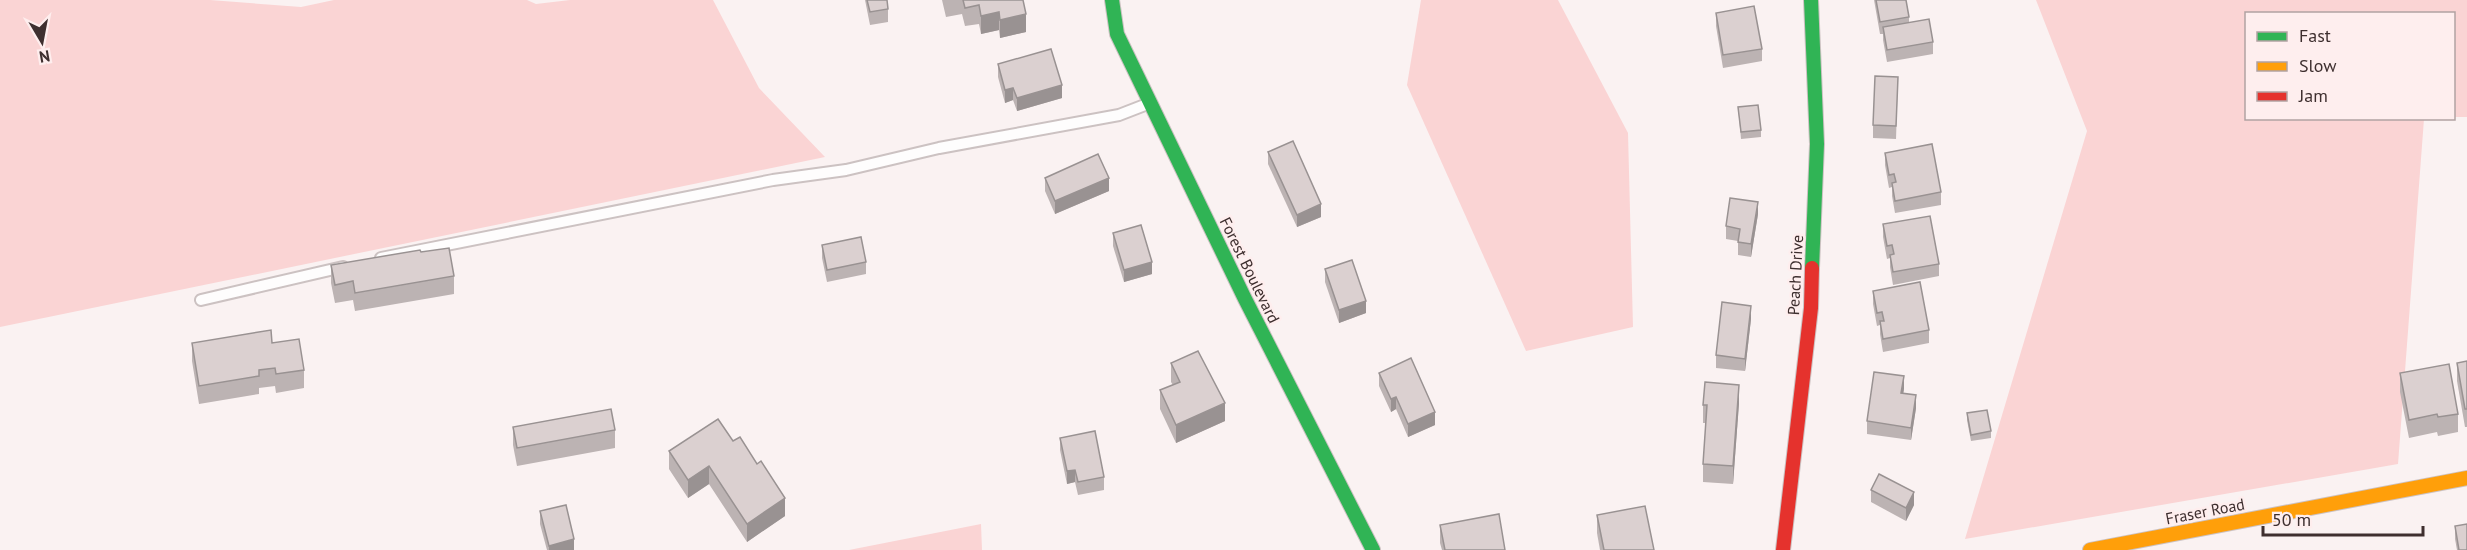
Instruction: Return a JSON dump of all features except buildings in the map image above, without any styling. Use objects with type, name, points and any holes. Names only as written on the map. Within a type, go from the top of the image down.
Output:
[{"type":"street","name":"Forest Boulevard","points":[[1112,0],[1117,34],[1245,299],[1373,550]]},
{"type":"street","name":"Peach Drive","points":[[1783,550],[1811,308],[1817,144],[1810,0]]},
{"type":"street","name":"Fraser Road","points":[[2090,550],[2467,478]]},
{"type":"lane","points":[[201,300],[407,251],[513,233],[773,180],[846,170],[939,148],[1119,115],[1151,103]]},
{"type":"shaded area","points":[[0,0],[210,0],[301,7],[334,0],[527,0],[536,4],[570,0],[713,0],[759,88],[825,157],[0,327]]},
{"type":"shaded area","points":[[1421,0],[1558,0],[1628,133],[1633,327],[1526,351],[1407,85]]},
{"type":"shaded area","points":[[2036,0],[2467,0],[2467,117],[2455,117],[2455,12],[2245,12],[2245,120],[2424,120],[2398,464],[1965,539],[2087,131]]},
{"type":"shaded area","points":[[981,524],[982,550],[849,550]]},
{"type":"traffic: fast","points":[[1112,0],[1117,34],[1245,299],[1373,550]]},
{"type":"traffic: fast","points":[[1811,0],[1817,144],[1812,268]]},
{"type":"traffic: slow","points":[[2090,550],[2467,478]]},
{"type":"traffic: jam","points":[[1783,550],[1811,308],[1812,268]]}]
